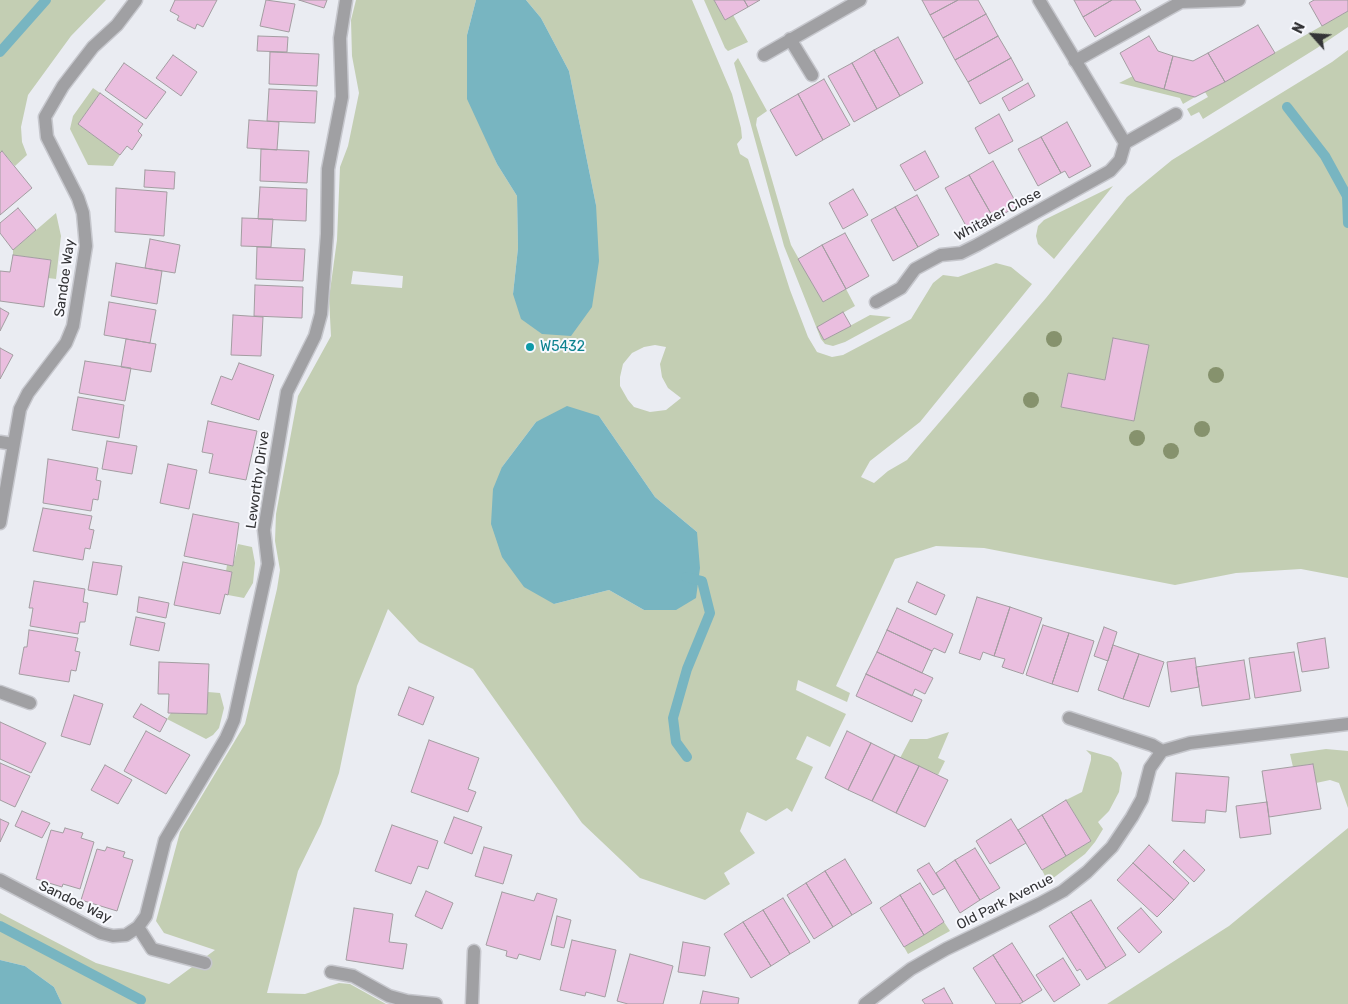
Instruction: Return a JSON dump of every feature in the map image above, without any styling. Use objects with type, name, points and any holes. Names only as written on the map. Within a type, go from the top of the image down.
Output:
[{"type":"street","name":"Sandoe Way","points":[[0,523],[20,409],[28,393],[66,342],[73,326],[86,246],[83,213],[78,198],[47,137],[46,117],[63,86],[93,47],[117,25],[136,0]]},
{"type":"street","name":"Leworthy Drive","points":[[138,927],[146,916],[165,840],[226,738],[234,720],[243,684],[268,564],[264,530],[271,476],[287,392],[315,336],[321,314],[327,234],[328,169],[342,98],[340,38],[346,0]]},
{"type":"street","points":[[764,55],[860,0]]},
{"type":"street","points":[[1039,0],[1125,143],[1176,114]]},
{"type":"street","points":[[1075,62],[1181,2],[1239,0]]},
{"type":"street","points":[[790,40],[812,75]]},
{"type":"street","name":"Whitaker Close","points":[[876,302],[901,288],[915,269],[941,255],[961,253],[1110,171],[1120,160],[1125,143]]},
{"type":"street","points":[[0,442],[13,444]]},
{"type":"street","points":[[0,692],[30,703]]},
{"type":"street","points":[[1069,718],[1152,745],[1162,751],[1190,743],[1348,724]]},
{"type":"street","name":"Old Park Avenue","points":[[865,1004],[911,969],[946,949],[1063,891],[1087,872],[1112,847],[1132,817],[1142,798],[1150,768],[1162,751]]},
{"type":"street","name":"Sandoe Way","points":[[0,880],[101,933],[113,936],[126,935],[138,927]]},
{"type":"street","points":[[138,927],[152,949],[205,963]]},
{"type":"street","points":[[472,1004],[474,951]]},
{"type":"street","points":[[331,972],[353,976],[389,996],[407,1001],[436,1004]]},
{"type":"green space","points":[[0,0],[106,0],[71,36],[28,95],[21,127],[22,142],[27,155],[15,166],[2,151],[0,153]]},
{"type":"green space","points":[[356,0],[476,0],[467,35],[484,133],[497,164],[517,196],[518,248],[513,294],[596,205],[569,71],[541,18],[526,0],[692,0],[732,94],[741,128],[742,138],[737,144],[740,154],[748,159],[790,290],[808,337],[817,352],[832,357],[843,355],[911,319],[933,283],[943,275],[958,277],[996,263],[1011,267],[1032,284],[920,422],[870,461],[861,477],[874,483],[888,471],[907,460],[1046,298],[1127,197],[1172,160],[1332,62],[1348,50],[1348,578],[1301,569],[1236,573],[1175,585],[984,548],[936,546],[895,559],[836,686],[850,693],[847,702],[798,680],[796,690],[846,714],[830,747],[807,736],[796,759],[813,767],[792,812],[787,808],[766,821],[747,812],[740,831],[755,853],[724,873],[730,884],[705,900],[640,878],[582,823],[473,669],[419,642],[388,609],[357,686],[339,773],[321,824],[298,871],[267,993],[305,994],[339,983],[350,984],[386,1004],[62,1004],[54,987],[25,966],[0,960],[0,913],[96,963],[169,984],[215,950],[164,933],[156,921],[180,832],[245,724],[277,589],[280,570],[275,541],[276,514],[298,396],[331,336],[329,298],[337,240],[340,167],[348,146],[359,93],[352,56],[351,20]],"holes":[[[353,271],[403,276],[402,288],[351,284]],[[1113,338],[1149,345],[1134,421],[1061,407],[1068,373],[1105,380]],[[655,345],[666,347],[660,364],[662,377],[668,388],[681,398],[666,410],[650,412],[634,407],[620,386],[623,364],[632,353],[644,347]],[[599,416],[655,497],[697,532],[644,610],[609,590],[554,604],[502,467],[536,422]]]},
{"type":"green space","points":[[704,0],[714,0],[725,20],[733,15],[748,42],[728,51]]},
{"type":"green space","points":[[1348,11],[1348,27],[1317,48],[1203,119],[1199,112],[1191,116],[1187,109],[1208,97],[1205,92]]},
{"type":"green space","points":[[738,58],[767,111],[757,118],[756,125],[791,245],[823,302],[846,289],[855,306],[818,327],[824,340],[870,315],[891,317],[845,342],[833,346],[825,344],[821,339],[784,246],[734,63]]},
{"type":"green space","points":[[1133,76],[1135,81],[1195,97],[1183,104],[1180,98],[1119,83]]},
{"type":"green space","points":[[93,88],[100,93],[78,124],[120,155],[113,166],[88,165],[70,129],[73,116]]},
{"type":"green space","points":[[1113,186],[1054,259],[1038,244],[1036,236],[1038,226],[1044,220]]},
{"type":"green space","points":[[56,213],[61,236],[56,279],[48,278],[51,260],[13,255],[13,250]]},
{"type":"green space","points":[[238,544],[252,547],[255,563],[253,583],[244,598],[228,595],[232,572],[226,571],[227,565],[233,566]]},
{"type":"green space","points":[[208,692],[220,693],[224,708],[219,728],[213,735],[206,739],[167,719],[171,713],[207,714]]},
{"type":"green space","points":[[949,732],[938,758],[945,761],[938,775],[900,758],[910,739],[927,739]]},
{"type":"green space","points":[[1326,749],[1348,751],[1348,808],[1339,783],[1330,780],[1316,783],[1313,764],[1293,767],[1290,754]]},
{"type":"green space","points":[[1086,750],[1111,757],[1118,763],[1122,773],[1119,792],[1109,811],[1098,822],[1103,829],[1095,842],[1085,854],[1048,882],[1042,870],[1091,841],[1066,800],[1082,792],[1091,760],[1091,755]]},
{"type":"green space","points":[[1348,828],[1348,1004],[1107,1004],[1229,926]]},
{"type":"green space","points":[[944,922],[950,931],[908,954],[904,947]]},
{"type":"water","points":[[476,0],[526,0],[541,18],[569,71],[596,205],[599,261],[592,307],[571,336],[542,334],[521,319],[513,294],[518,248],[517,196],[497,164],[467,99],[467,35]]},
{"type":"water","points":[[567,406],[599,416],[655,497],[697,532],[700,568],[696,598],[676,610],[644,610],[609,590],[554,604],[524,587],[502,557],[491,524],[493,489],[502,467],[536,422]]},
{"type":"water","points":[[0,960],[25,966],[54,987],[62,1004],[0,1004]]},
{"type":"building","points":[[175,0],[217,0],[203,27],[197,24],[195,29],[177,20],[179,16],[170,11]]},
{"type":"building","points":[[266,0],[295,4],[289,32],[260,26]]},
{"type":"building","points":[[299,0],[327,0],[324,8]]},
{"type":"building","points":[[714,0],[744,0],[748,7],[725,20]]},
{"type":"building","points":[[744,0],[760,0],[748,7]]},
{"type":"building","points":[[922,0],[958,0],[930,15]]},
{"type":"building","points":[[958,0],[978,0],[986,14],[943,38],[930,15]]},
{"type":"building","points":[[1074,0],[1112,0],[1083,17]]},
{"type":"building","points":[[1112,0],[1135,0],[1141,10],[1095,37],[1083,17]]},
{"type":"building","points":[[1314,0],[1348,0],[1348,11],[1322,26],[1309,3]]},
{"type":"building","points":[[986,14],[998,36],[955,60],[943,38]]},
{"type":"building","points":[[1258,25],[1275,53],[1225,82],[1208,53]]},
{"type":"building","points":[[258,36],[288,37],[287,52],[257,51]]},
{"type":"building","points":[[998,36],[1011,58],[968,82],[955,60]]},
{"type":"building","points":[[1149,36],[1158,51],[1173,56],[1164,89],[1135,81],[1120,53]]},
{"type":"building","points":[[898,37],[923,83],[900,96],[874,50]]},
{"type":"building","points":[[874,50],[900,96],[877,109],[852,63]]},
{"type":"building","points":[[270,52],[319,54],[317,86],[269,84]]},
{"type":"building","points":[[1208,53],[1225,82],[1195,97],[1164,89],[1173,56],[1193,61]]},
{"type":"building","points":[[173,55],[197,72],[181,96],[156,78]]},
{"type":"building","points":[[1011,58],[1023,80],[980,104],[968,82]]},
{"type":"building","points":[[124,63],[166,92],[146,119],[105,90]]},
{"type":"building","points":[[852,63],[877,109],[854,122],[828,76]]},
{"type":"building","points":[[824,79],[850,125],[823,140],[798,94]]},
{"type":"building","points":[[1028,83],[1035,96],[1009,111],[1002,98]]},
{"type":"building","points":[[269,89],[317,91],[315,123],[267,121]]},
{"type":"building","points":[[100,93],[143,124],[138,131],[142,135],[132,150],[127,146],[120,155],[78,124]]},
{"type":"building","points":[[798,94],[823,140],[796,156],[770,110]]},
{"type":"building","points":[[999,114],[1013,141],[989,154],[975,128]]},
{"type":"building","points":[[249,120],[279,122],[277,150],[247,148]]},
{"type":"building","points":[[1067,122],[1091,166],[1069,178],[1065,171],[1061,173],[1041,137]]},
{"type":"building","points":[[1041,137],[1061,173],[1038,186],[1018,149]]},
{"type":"building","points":[[261,149],[309,151],[307,183],[260,181]]},
{"type":"building","points":[[2,151],[32,188],[0,215],[0,153]]},
{"type":"building","points":[[925,151],[939,177],[915,191],[900,165]]},
{"type":"building","points":[[993,161],[1018,206],[994,219],[969,175]]},
{"type":"building","points":[[145,170],[175,172],[174,189],[144,187]]},
{"type":"building","points":[[969,175],[994,219],[970,233],[945,188]]},
{"type":"building","points":[[260,187],[307,189],[306,221],[258,219]]},
{"type":"building","points":[[116,188],[167,192],[164,236],[115,232]]},
{"type":"building","points":[[853,189],[868,215],[843,229],[829,203]]},
{"type":"building","points":[[917,195],[939,235],[918,247],[895,207]]},
{"type":"building","points":[[895,207],[918,247],[893,261],[871,220]]},
{"type":"building","points":[[18,208],[36,230],[13,250],[0,233],[0,223]]},
{"type":"building","points":[[242,218],[273,219],[271,247],[241,246]]},
{"type":"building","points":[[845,233],[869,276],[846,289],[822,245]]},
{"type":"building","points":[[150,239],[180,245],[175,273],[145,268]]},
{"type":"building","points":[[822,245],[846,289],[823,302],[798,259]]},
{"type":"building","points":[[257,247],[305,249],[303,281],[256,279]]},
{"type":"building","points":[[13,255],[51,260],[44,307],[0,301],[0,271],[10,272]]},
{"type":"building","points":[[116,263],[162,271],[157,304],[111,296]]},
{"type":"building","points":[[255,285],[303,287],[302,318],[254,316]]},
{"type":"building","points":[[109,302],[156,310],[150,343],[104,335]]},
{"type":"building","points":[[0,308],[9,313],[0,331]]},
{"type":"building","points":[[843,312],[851,326],[824,340],[817,327]]},
{"type":"building","points":[[233,315],[263,317],[261,356],[231,355]]},
{"type":"building","points":[[1113,338],[1149,345],[1134,421],[1061,407],[1068,373],[1105,380]]},
{"type":"building","points":[[126,339],[156,344],[151,372],[121,367]]},
{"type":"building","points":[[0,348],[13,355],[0,379]]},
{"type":"building","points":[[85,361],[131,368],[125,401],[79,393]]},
{"type":"building","points":[[239,363],[274,375],[259,420],[211,404],[221,376],[232,380]]},
{"type":"building","points":[[78,397],[124,405],[119,438],[72,430]]},
{"type":"building","points":[[208,421],[257,431],[246,480],[209,473],[213,454],[202,452]]},
{"type":"building","points":[[107,441],[137,446],[132,474],[102,469]]},
{"type":"building","points":[[48,459],[98,468],[96,480],[101,481],[98,500],[93,499],[91,511],[43,503]]},
{"type":"building","points":[[168,464],[197,470],[189,509],[160,503]]},
{"type":"building","points":[[43,508],[92,516],[89,529],[94,530],[90,549],[85,548],[83,560],[33,551]]},
{"type":"building","points":[[193,514],[239,523],[233,566],[184,556]]},
{"type":"building","points":[[93,562],[122,566],[117,595],[88,590]]},
{"type":"building","points":[[183,562],[232,572],[228,595],[225,594],[220,614],[174,605]]},
{"type":"building","points":[[34,581],[85,589],[83,602],[88,603],[85,622],[80,622],[78,634],[30,626],[33,608],[29,608]]},
{"type":"building","points":[[917,582],[945,595],[936,615],[908,602]]},
{"type":"building","points":[[139,597],[169,603],[166,618],[137,612]]},
{"type":"building","points":[[977,597],[1010,607],[994,656],[983,652],[980,660],[959,653]]},
{"type":"building","points":[[1010,607],[1042,618],[1023,674],[1002,667],[1005,659],[994,656]]},
{"type":"building","points":[[897,608],[953,634],[945,653],[934,648],[932,651],[887,630]]},
{"type":"building","points":[[136,617],[165,623],[159,651],[130,645]]},
{"type":"building","points":[[1043,625],[1069,633],[1052,684],[1026,675]]},
{"type":"building","points":[[1104,627],[1117,632],[1108,661],[1094,656]]},
{"type":"building","points":[[29,630],[78,638],[75,651],[80,652],[76,671],[71,670],[69,682],[19,674],[24,647],[27,647]]},
{"type":"building","points":[[887,630],[932,651],[922,673],[877,652]]},
{"type":"building","points":[[1069,633],[1094,641],[1078,692],[1052,684]]},
{"type":"building","points":[[1325,638],[1329,668],[1302,672],[1297,643]]},
{"type":"building","points":[[1113,645],[1139,654],[1123,699],[1098,690]]},
{"type":"building","points":[[877,652],[933,678],[925,694],[915,689],[912,696],[866,674]]},
{"type":"building","points":[[1294,652],[1301,691],[1255,698],[1249,658]]},
{"type":"building","points":[[1139,654],[1164,662],[1149,707],[1123,699]]},
{"type":"building","points":[[1195,658],[1199,687],[1171,692],[1167,662]]},
{"type":"building","points":[[1244,660],[1250,699],[1202,706],[1196,667]]},
{"type":"building","points":[[159,662],[209,664],[207,714],[168,713],[169,694],[158,694]]},
{"type":"building","points":[[866,674],[922,700],[912,722],[856,696]]},
{"type":"building","points":[[409,687],[434,697],[423,725],[398,715]]},
{"type":"building","points":[[74,695],[103,704],[90,745],[61,736]]},
{"type":"building","points":[[141,704],[167,719],[160,732],[133,717]]},
{"type":"building","points":[[0,722],[46,743],[31,773],[0,759]]},
{"type":"building","points":[[146,731],[190,755],[166,794],[124,771]]},
{"type":"building","points":[[847,731],[871,743],[848,790],[825,778]]},
{"type":"building","points":[[429,740],[479,758],[468,789],[476,792],[468,812],[411,792]]},
{"type":"building","points":[[871,743],[895,755],[872,801],[848,790]]},
{"type":"building","points":[[895,755],[919,766],[896,813],[872,801]]},
{"type":"building","points":[[0,763],[30,776],[15,807],[0,800]]},
{"type":"building","points":[[1313,764],[1321,809],[1269,817],[1262,771]]},
{"type":"building","points":[[105,765],[132,780],[118,804],[91,790]]},
{"type":"building","points":[[919,766],[948,780],[925,827],[896,813]]},
{"type":"building","points":[[1176,773],[1229,777],[1226,812],[1206,810],[1205,823],[1172,821]]},
{"type":"building","points":[[1066,800],[1091,841],[1066,856],[1042,815]]},
{"type":"building","points":[[1267,802],[1271,834],[1240,838],[1236,806]]},
{"type":"building","points":[[22,811],[50,823],[42,838],[15,826]]},
{"type":"building","points":[[1042,815],[1066,856],[1042,870],[1018,830]]},
{"type":"building","points":[[454,817],[482,827],[472,854],[444,843]]},
{"type":"building","points":[[0,819],[9,823],[0,842]]},
{"type":"building","points":[[1011,819],[1026,843],[990,864],[976,841]]},
{"type":"building","points":[[392,825],[438,841],[428,869],[418,866],[411,884],[375,871]]},
{"type":"building","points":[[65,828],[83,833],[81,838],[94,842],[80,889],[63,884],[62,887],[36,879],[51,830],[63,833]]},
{"type":"building","points":[[1149,845],[1189,883],[1174,900],[1133,863]]},
{"type":"building","points":[[107,847],[125,852],[123,857],[133,860],[117,911],[81,900],[97,849],[105,851]]},
{"type":"building","points":[[484,847],[512,855],[503,884],[475,876]]},
{"type":"building","points":[[975,848],[1000,888],[980,900],[955,860]]},
{"type":"building","points":[[1184,850],[1205,870],[1194,882],[1173,862]]},
{"type":"building","points":[[845,859],[872,903],[852,915],[825,871]]},
{"type":"building","points":[[955,860],[980,900],[960,913],[936,873]]},
{"type":"building","points":[[929,863],[945,888],[933,895],[917,870]]},
{"type":"building","points":[[1133,863],[1174,900],[1157,917],[1117,880]]},
{"type":"building","points":[[825,871],[852,915],[833,927],[806,883]]},
{"type":"building","points":[[806,883],[833,927],[814,939],[787,895]]},
{"type":"building","points":[[920,883],[944,922],[924,935],[900,895]]},
{"type":"building","points":[[426,891],[453,903],[442,929],[415,916]]},
{"type":"building","points":[[502,892],[534,901],[537,893],[557,899],[540,960],[519,954],[517,959],[506,956],[507,951],[486,945]]},
{"type":"building","points":[[900,895],[924,935],[904,947],[880,908]]},
{"type":"building","points":[[783,898],[810,942],[790,954],[763,910]]},
{"type":"building","points":[[1091,900],[1126,955],[1106,968],[1071,912]]},
{"type":"building","points":[[354,908],[393,914],[389,942],[407,944],[403,969],[346,960]]},
{"type":"building","points":[[1141,908],[1162,932],[1139,953],[1117,928]]},
{"type":"building","points":[[763,910],[790,954],[771,966],[743,922]]},
{"type":"building","points":[[1071,912],[1106,968],[1087,980],[1080,969],[1077,971],[1049,926]]},
{"type":"building","points":[[557,916],[571,920],[564,948],[551,945]]},
{"type":"building","points":[[743,922],[771,966],[751,978],[724,934]]},
{"type":"building","points":[[572,940],[616,950],[605,997],[586,992],[585,996],[560,990]]},
{"type":"building","points":[[683,942],[710,947],[705,976],[678,972]]},
{"type":"building","points":[[1012,943],[1042,990],[1023,1002],[993,955]]},
{"type":"building","points":[[630,954],[673,966],[663,1004],[628,1004],[617,1001]]},
{"type":"building","points":[[993,955],[1023,1002],[1019,1004],[996,1004],[973,968]]},
{"type":"building","points":[[1063,958],[1080,985],[1054,1002],[1036,975]]},
{"type":"building","points":[[944,988],[953,1004],[925,1004],[922,1000]]},
{"type":"building","points":[[703,991],[739,998],[738,1004],[700,1004]]},
{"type":"waterway","points":[[0,52],[46,0]]},
{"type":"waterway","points":[[1287,107],[1325,156],[1347,196],[1348,223]]},
{"type":"waterway","points":[[686,577],[702,581],[710,613],[687,669],[673,718],[676,742],[687,757]]},
{"type":"waterway","points":[[0,926],[141,1000]]},
{"type":"place","name":"W5432","points":[[530,347]]}]
